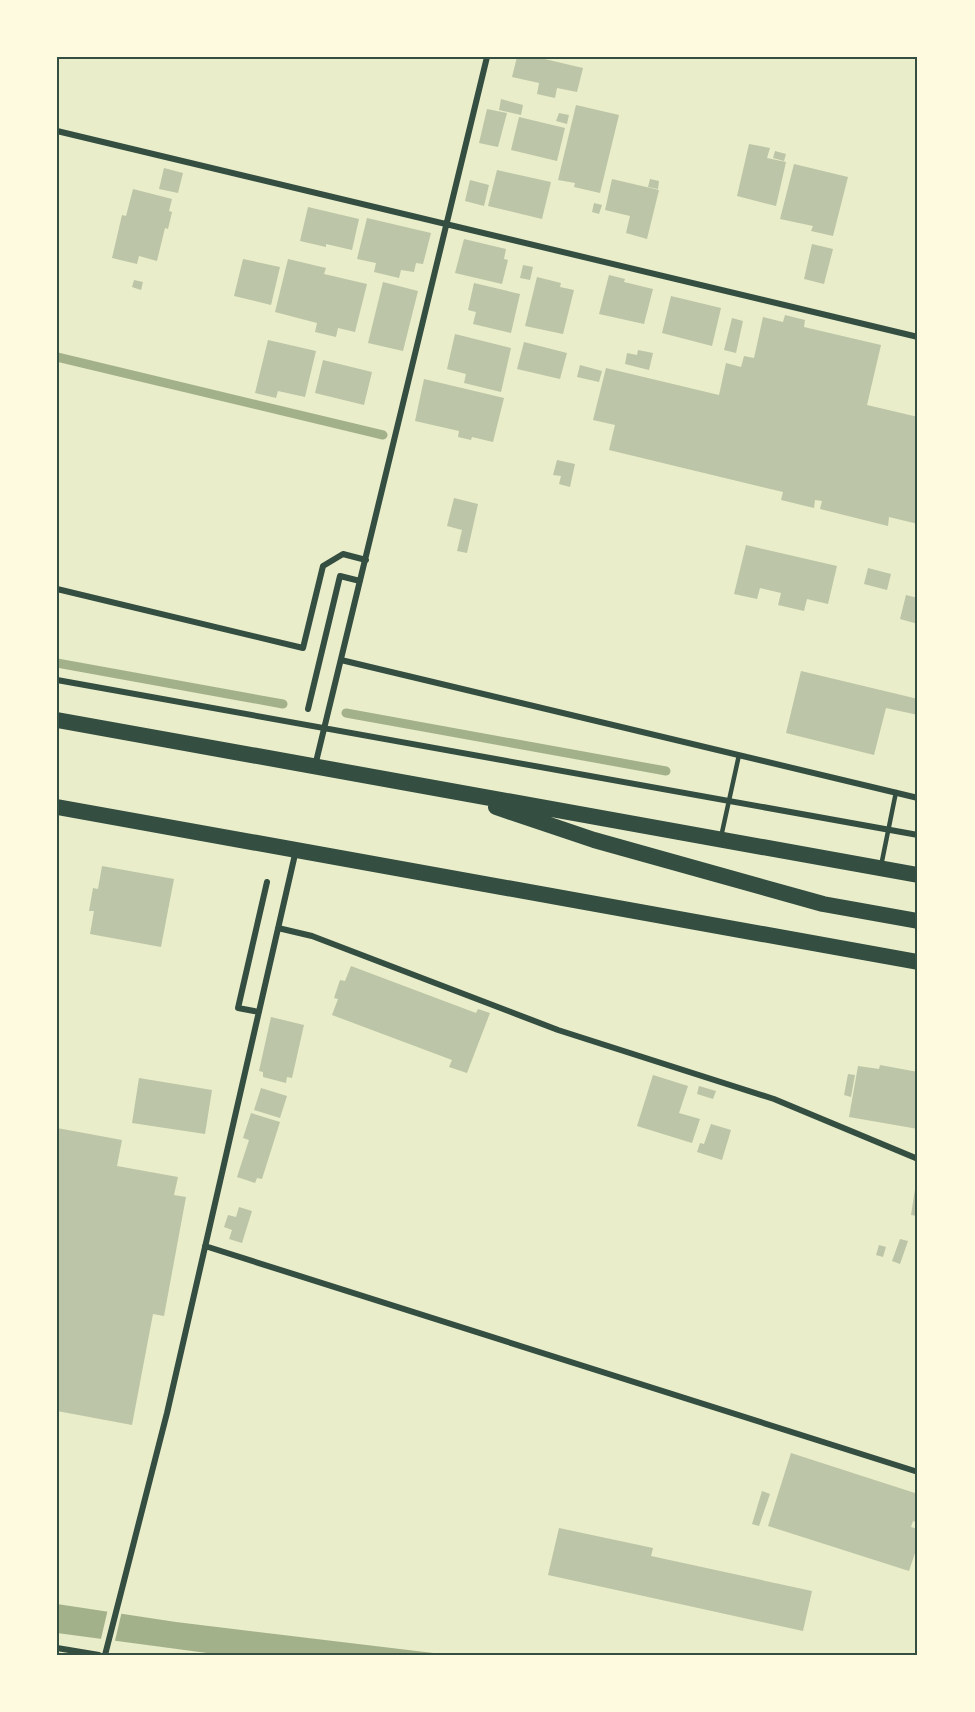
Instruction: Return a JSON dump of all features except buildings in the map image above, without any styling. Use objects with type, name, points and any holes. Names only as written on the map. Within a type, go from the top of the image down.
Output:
[{"type":"highway","points":[[57,720],[918,875]]},
{"type":"highway","points":[[441,789],[594,840],[823,904],[918,921]]},
{"type":"highway","points":[[57,807],[918,962]]},
{"type":"street","points":[[315,766],[487,57]]},
{"type":"street","points":[[57,131],[918,337]]},
{"type":"street","points":[[57,589],[303,648],[323,566],[344,554],[366,560]]},
{"type":"street","points":[[308,709],[340,576],[360,581]]},
{"type":"street","points":[[341,660],[918,798]]},
{"type":"street","points":[[57,680],[918,835]]},
{"type":"street","points":[[105,1652],[167,1413],[296,850]]},
{"type":"street","points":[[259,1012],[238,1008],[267,882]]},
{"type":"street","points":[[278,928],[312,936],[558,1030],[774,1099],[918,1159]]},
{"type":"street","points":[[205,1246],[918,1472]]},
{"type":"street","points":[[57,1648],[99,1655]]},
{"type":"lane","points":[[721,840],[739,754]]},
{"type":"lane","points":[[880,868],[896,792]]},
{"type":"shaded area","points":[[57,1604],[176,1622],[450,1655],[222,1655],[57,1633]]},
{"type":"pier","points":[[108,1609],[122,1611],[114,1645],[100,1643]]},
{"type":"waterway","points":[[57,357],[383,435]]},
{"type":"waterway","points":[[57,663],[283,704]]},
{"type":"waterway","points":[[346,713],[666,771]]}]
